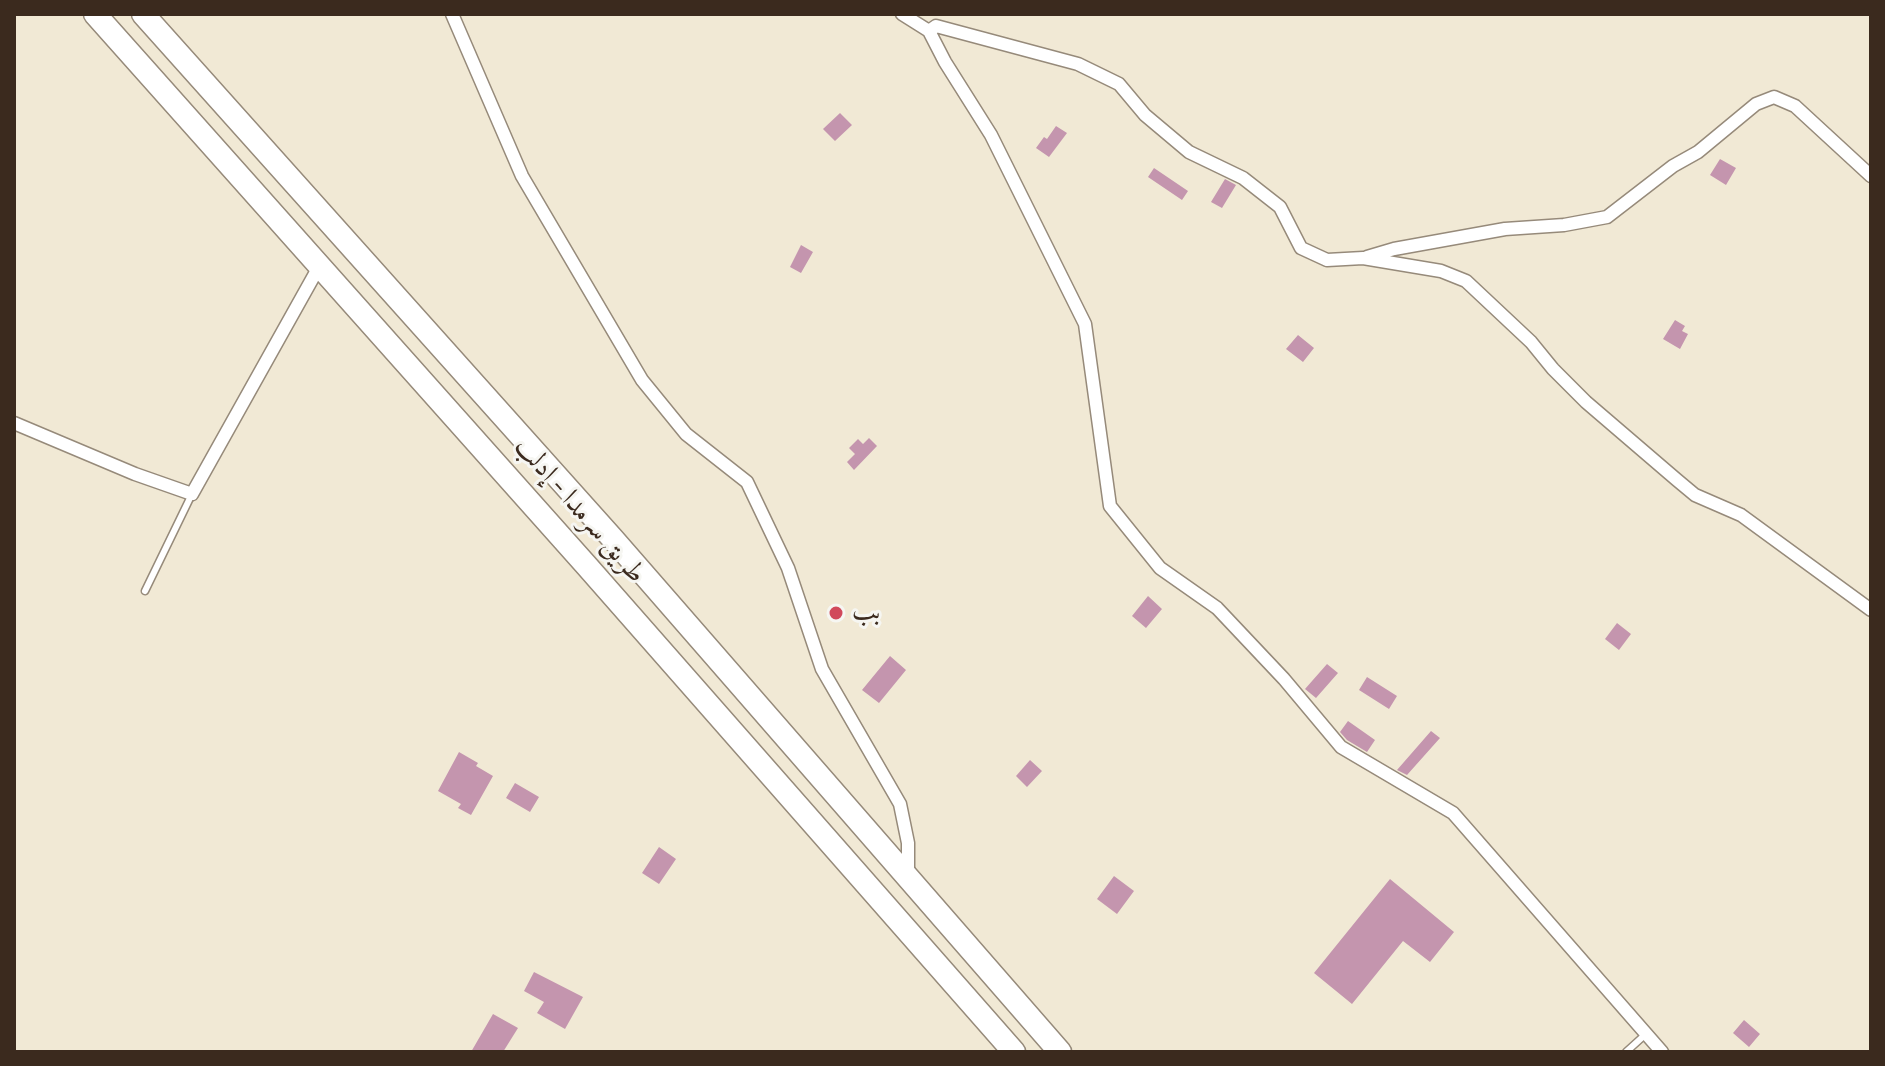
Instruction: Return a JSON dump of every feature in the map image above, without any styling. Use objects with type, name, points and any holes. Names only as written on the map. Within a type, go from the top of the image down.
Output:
[{"type":"highway","name":"طريق سرمدا - إدلب","points":[[95,14],[1014,1052]]},
{"type":"highway","name":"طريق سرمدا - إدلب","points":[[143,14],[613,539],[1060,1052]]},
{"type":"highway","points":[[586,565],[613,539]]},
{"type":"street","points":[[452,14],[522,176],[642,380],[686,434],[747,482],[788,568],[822,669],[900,804],[908,843],[908,878]]},
{"type":"street","points":[[902,14],[929,31],[991,135],[1085,324],[1110,506],[1160,568],[1217,608],[1284,679],[1341,747],[1453,813],[1662,1052]]},
{"type":"street","points":[[929,31],[936,26],[1078,64],[1119,84],[1145,115],[1189,152],[1243,178],[1280,207],[1301,248],[1327,260],[1363,258],[1441,271],[1466,281],[1531,342],[1586,402],[1695,495],[1741,515],[1871,610]]},
{"type":"street","points":[[1363,258],[1394,249],[1505,229],[1564,225],[1607,217],[1673,166],[1698,152],[1756,104],[1774,97],[1795,106],[1871,176]]},
{"type":"street","points":[[14,423],[135,474],[192,494],[320,265]]},
{"type":"lane","points":[[145,591],[192,494]]},
{"type":"lane","points":[[1626,1052],[1647,1033]]},
{"type":"building","points":[[840,113],[852,125],[835,141],[823,129]]},
{"type":"building","points":[[1056,126],[1067,133],[1049,157],[1036,148]]},
{"type":"building","points":[[1720,159],[1736,168],[1726,185],[1710,175]]},
{"type":"building","points":[[1154,168],[1188,191],[1182,200],[1148,177]]},
{"type":"building","points":[[1225,179],[1236,185],[1222,208],[1211,202]]},
{"type":"building","points":[[801,245],[813,252],[801,273],[790,267]]},
{"type":"building","points":[[1675,320],[1685,326],[1682,331],[1688,334],[1680,349],[1663,339]]},
{"type":"building","points":[[1298,335],[1314,348],[1303,362],[1286,349]]},
{"type":"building","points":[[869,438],[877,446],[854,470],[847,462],[855,454],[849,448],[858,439],[863,444]]},
{"type":"building","points":[[1148,596],[1162,609],[1146,628],[1132,616]]},
{"type":"building","points":[[1617,623],[1631,634],[1619,650],[1605,639]]},
{"type":"building","points":[[890,656],[906,670],[879,703],[862,690]]},
{"type":"building","points":[[1327,664],[1338,673],[1316,698],[1305,689]]},
{"type":"building","points":[[1367,677],[1397,696],[1389,709],[1359,690]]},
{"type":"building","points":[[1348,721],[1375,740],[1367,752],[1340,732]]},
{"type":"building","points":[[1431,731],[1440,738],[1407,775],[1397,770]]},
{"type":"building","points":[[459,752],[493,776],[471,815],[458,808],[461,804],[438,791]]},
{"type":"building","points":[[1030,760],[1042,771],[1027,787],[1016,776]]},
{"type":"building","points":[[515,783],[539,797],[530,812],[506,798]]},
{"type":"building","points":[[659,847],[676,859],[659,884],[642,873]]},
{"type":"building","points":[[1114,876],[1134,891],[1117,914],[1097,899]]},
{"type":"building","points":[[1390,879],[1454,932],[1430,962],[1403,941],[1352,1004],[1314,973]]},
{"type":"building","points":[[534,972],[583,997],[565,1029],[537,1013],[544,1002],[524,991]]},
{"type":"building","points":[[493,1014],[518,1028],[503,1052],[471,1052]]},
{"type":"building","points":[[1744,1020],[1760,1034],[1749,1047],[1733,1033]]},
{"type":"place","name":"بب","points":[[836,613]]}]
